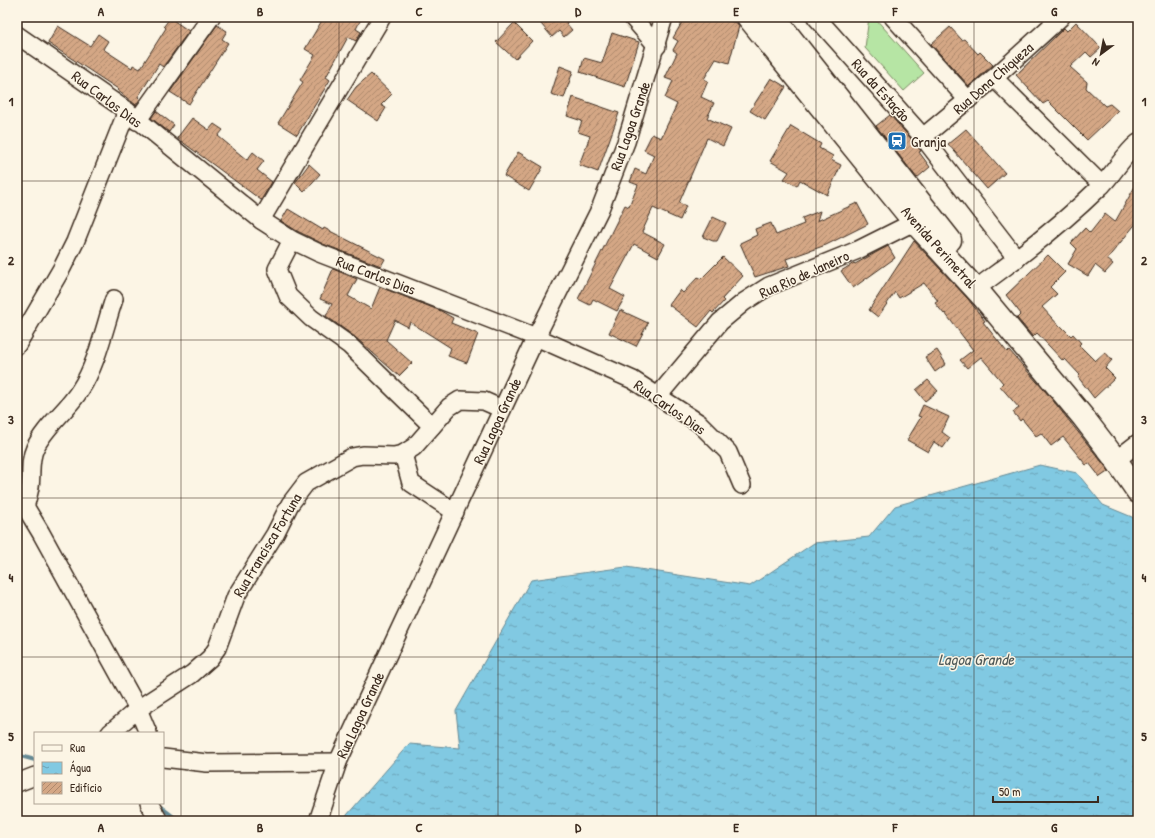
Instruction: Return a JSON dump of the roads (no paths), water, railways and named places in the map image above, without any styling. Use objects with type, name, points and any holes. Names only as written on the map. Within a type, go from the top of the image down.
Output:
[{"type":"street","points":[[17,345],[62,268],[132,116],[211,17]]},
{"type":"street","points":[[261,220],[382,17]]},
{"type":"street","points":[[632,17],[657,46]]},
{"type":"street","name":"Rua Lagoa Grande","points":[[318,821],[338,762],[536,337],[600,209],[626,142],[657,46],[664,17]]},
{"type":"street","name":"Avenida Perimetral","points":[[748,17],[881,167],[984,289]]},
{"type":"street","name":"Rua da Estação","points":[[816,17],[923,137],[1017,259]]},
{"type":"street","points":[[893,17],[968,100]]},
{"type":"street","name":"Rua Dona Chiqueza","points":[[923,137],[994,78],[1061,17]]},
{"type":"street","name":"Avenida Perimetral","points":[[782,20],[841,101],[914,222],[984,289]]},
{"type":"street","name":"Rua Carlos Dias","points":[[17,35],[132,116],[261,220],[292,240],[325,255],[536,337],[633,380],[699,423],[728,452],[742,485]]},
{"type":"street","points":[[994,78],[1102,185]]},
{"type":"street","points":[[1138,143],[1102,185],[1081,206],[1017,259],[984,289],[1116,460],[1138,492]]},
{"type":"street","name":"Rua Rio de Janeiro","points":[[658,396],[720,322],[744,302],[769,286],[858,250],[914,222]]},
{"type":"street","points":[[292,240],[277,269],[288,296],[311,318],[350,345],[432,426]]},
{"type":"street","points":[[114,299],[84,382],[71,404],[42,436],[35,448],[30,461],[30,486],[21,500],[41,532],[138,709],[148,732]]},
{"type":"street","points":[[455,512],[411,483],[403,454],[414,447],[449,408],[460,400],[484,402],[502,409]]},
{"type":"street","points":[[1116,460],[1138,443]]},
{"type":"street","name":"Rua Francisca Fortuna","points":[[111,732],[138,709],[192,674],[210,658],[217,648],[236,596],[275,534],[290,504],[306,483],[352,457],[363,455],[403,454]]},
{"type":"street","points":[[164,758],[207,763],[338,762]]},
{"type":"street","points":[[17,783],[34,776]]},
{"type":"street","points":[[150,804],[159,821]]},
{"type":"water","name":"Lagoa Grande","points":[[1040,465],[1077,473],[1103,505],[1132,517],[1138,525],[1138,821],[345,821],[347,815],[409,744],[460,748],[456,711],[531,580],[626,567],[750,586],[814,543],[869,537],[895,506]]},
{"type":"waterway","points":[[17,755],[34,760]]},
{"type":"waterway","points":[[157,804],[179,821]]},
{"type":"place","name":"Granja","points":[[897,141]]}]
